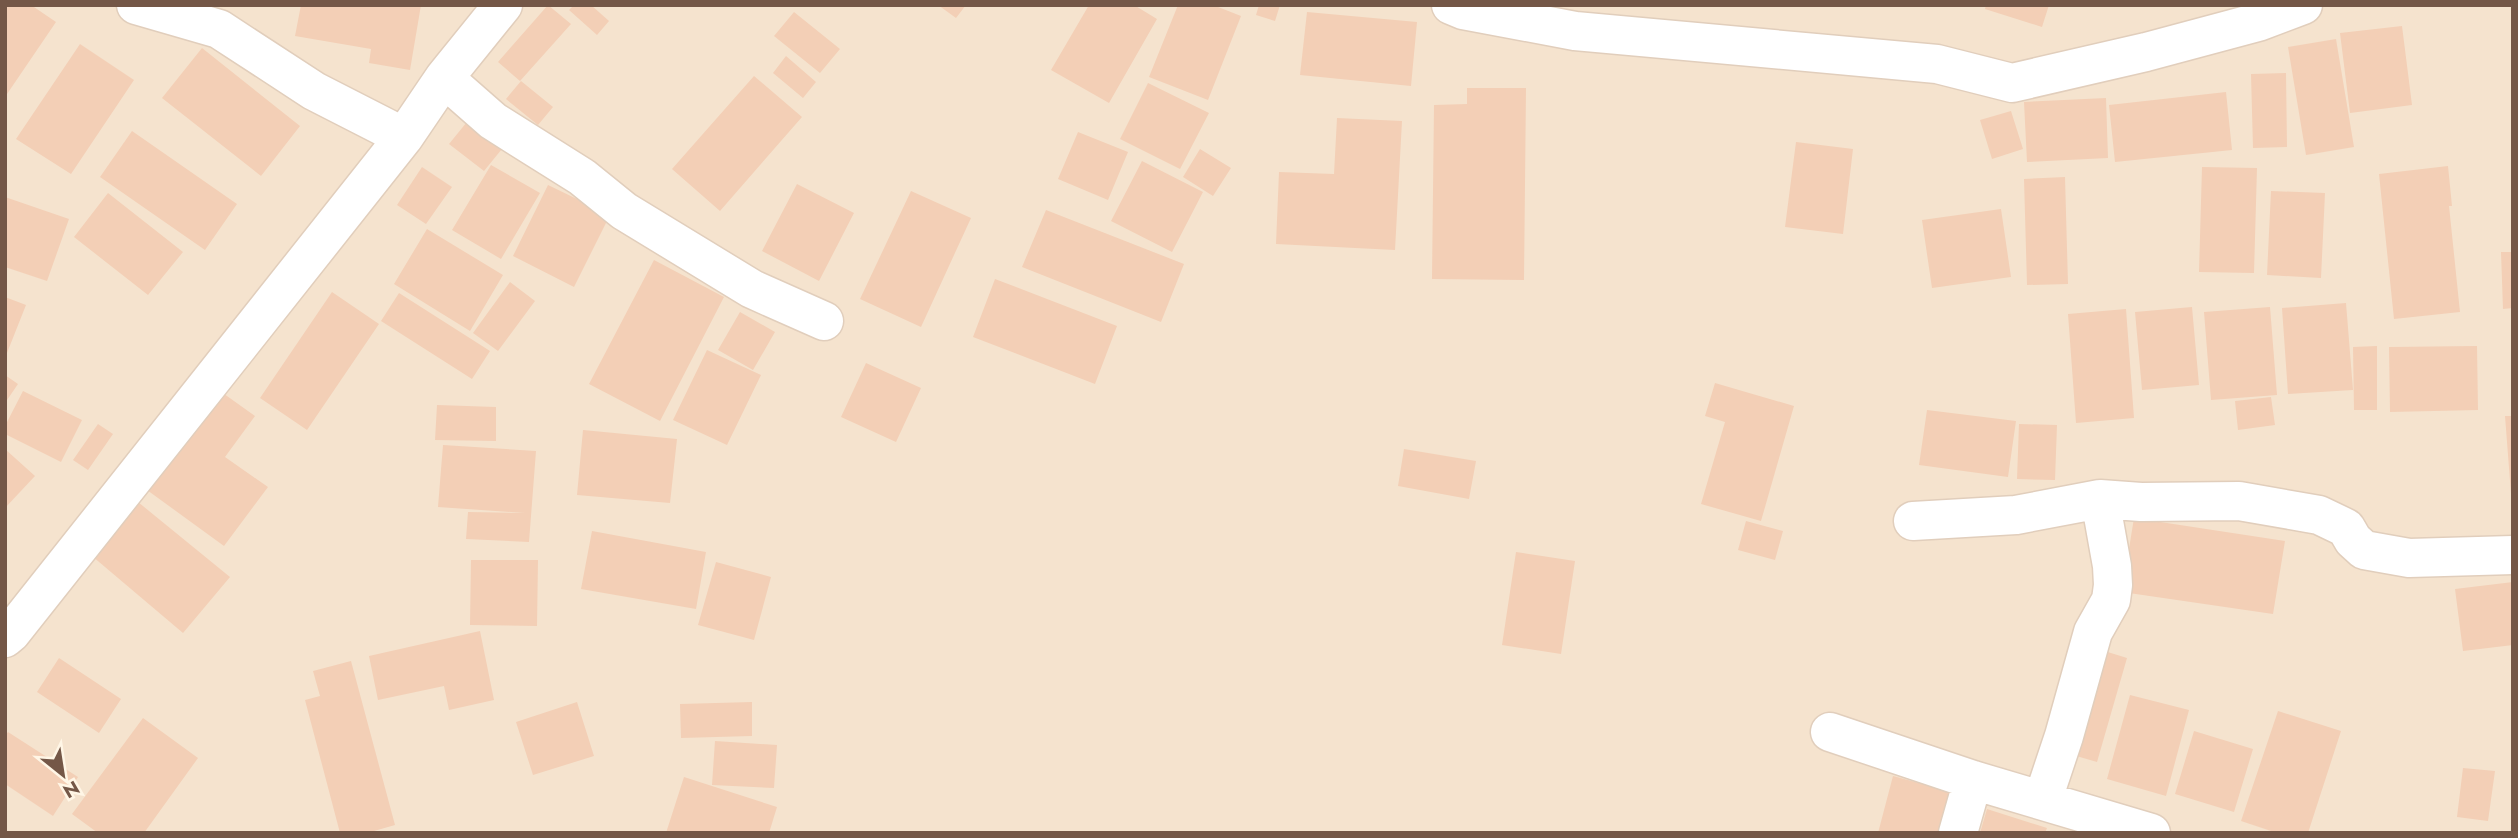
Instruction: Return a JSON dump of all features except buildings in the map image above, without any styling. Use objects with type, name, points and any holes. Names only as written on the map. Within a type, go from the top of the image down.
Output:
[{"type":"street","points":[[136,5],[219,29],[314,91],[404,137]]},
{"type":"street","points":[[5,638],[404,137],[444,78],[503,5]]},
{"type":"street","points":[[1459,7],[1575,31],[1937,64],[2012,83],[2146,52],[2258,22],[2303,5]]},
{"type":"street","points":[[444,78],[494,121],[582,177],[624,211],[752,289],[824,321]]},
{"type":"street","points":[[2043,799],[2093,632],[2111,600],[2112,566],[2100,499]]},
{"type":"street","points":[[1913,521],[2016,515],[2100,499],[2141,502],[2239,501],[2319,515],[2346,528],[2364,551],[2409,558],[2513,555]]},
{"type":"street","points":[[1829,732],[1973,780],[2151,833]]},
{"type":"street","points":[[1958,833],[1973,780]]},
{"type":"shaded area","points":[[5,5],[2513,5],[2513,833],[5,833]]}]
